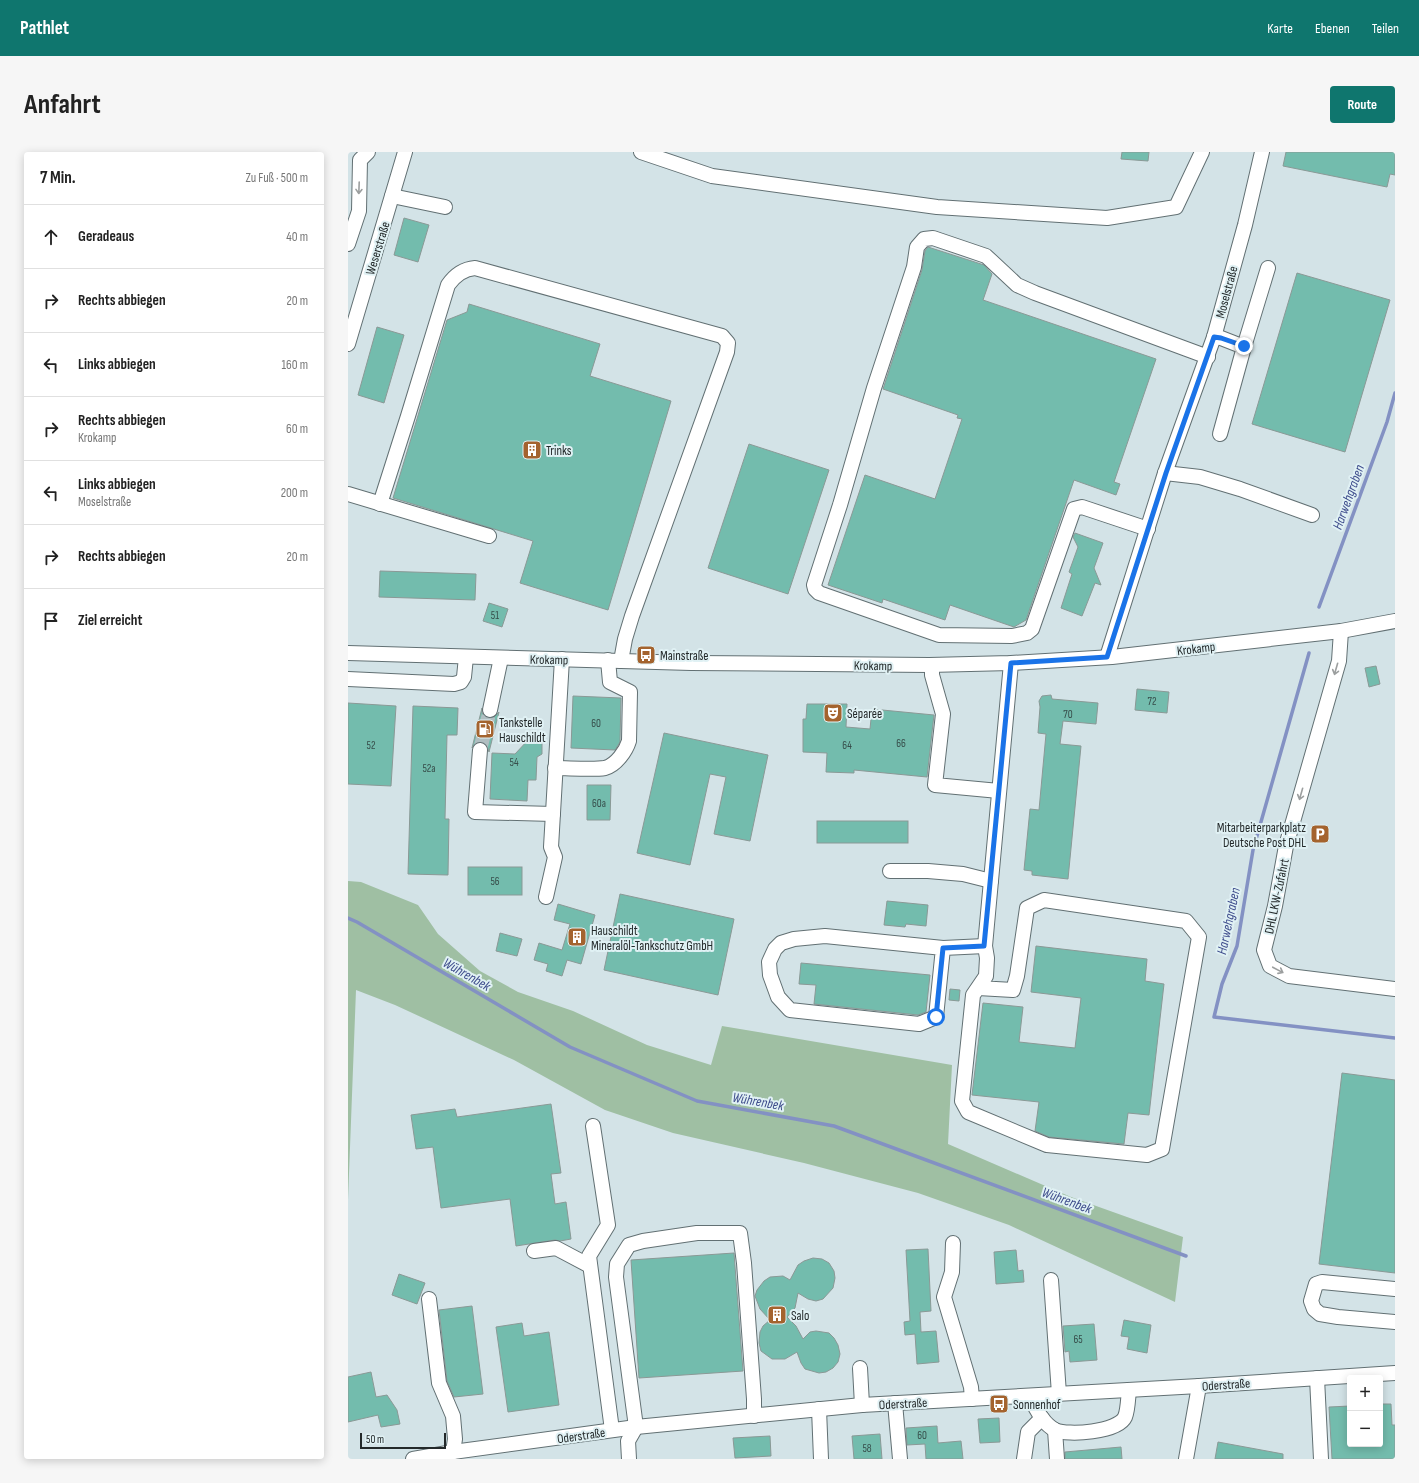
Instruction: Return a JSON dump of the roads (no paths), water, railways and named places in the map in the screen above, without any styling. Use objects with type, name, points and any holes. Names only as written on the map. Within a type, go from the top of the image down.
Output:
[{"type":"street","points":[[348,244],[358,211],[360,160],[368,152]]},
{"type":"street","name":"Weserstraße","points":[[348,344],[406,152]]},
{"type":"street","points":[[641,152],[712,176],[937,207],[1107,218],[1176,207],[1202,152]]},
{"type":"street","name":"Moselstraße","points":[[1107,657],[1166,473],[1208,357],[1245,226],[1262,152]]},
{"type":"street","points":[[392,196],[445,207]]},
{"type":"street","points":[[1148,529],[1082,507],[1074,509],[1032,629],[1027,633],[1012,636],[939,635],[819,593],[815,589],[814,585],[842,498],[874,388],[914,267],[917,247],[924,240],[933,238],[978,252],[991,259],[1017,284],[1025,289],[1208,357]]},
{"type":"street","points":[[380,504],[446,290],[452,279],[467,268],[475,268],[722,336],[728,343],[727,352],[625,639],[615,660],[610,682],[630,692],[629,741],[622,754],[607,768],[555,768]]},
{"type":"street","points":[[1220,434],[1244,346],[1268,268]]},
{"type":"street","points":[[1214,337],[1244,346]]},
{"type":"street","points":[[1166,473],[1200,477],[1240,489],[1312,515]]},
{"type":"street","points":[[348,494],[489,536]]},
{"type":"street","name":"Krokamp","points":[[348,653],[691,663],[932,665],[1011,663],[1107,657],[1341,631],[1395,621]]},
{"type":"street","name":"DHL LKW-Zufahrt","points":[[1341,631],[1339,661],[1286,846],[1275,906],[1264,950],[1270,966],[1289,976],[1395,990]]},
{"type":"street","points":[[348,679],[454,684],[461,682],[464,677],[466,657]]},
{"type":"street","points":[[490,710],[501,658]]},
{"type":"street","points":[[546,897],[555,857],[551,847],[552,814],[562,659]]},
{"type":"street","points":[[978,988],[1013,990],[1017,976],[1026,908],[1044,900],[1186,921],[1199,937],[1162,1149],[1147,1155],[1047,1145],[968,1112],[962,1101],[973,995],[986,976],[990,881],[1011,663]]},
{"type":"street","points":[[932,665],[932,675],[943,714],[935,785],[999,790]]},
{"type":"street","points":[[480,750],[475,812],[552,814]]},
{"type":"street","points":[[890,871],[928,871],[963,874],[990,881]]},
{"type":"street","points":[[943,948],[936,1017],[919,1024],[790,1010],[778,997],[770,974],[769,962],[775,950],[781,943],[794,939],[825,936],[986,952]]},
{"type":"street","points":[[593,1126],[608,1225],[589,1256],[612,1430]]},
{"type":"street","points":[[629,1459],[628,1441],[636,1427],[616,1277],[617,1264],[629,1244],[697,1233],[740,1233],[744,1263],[754,1416]]},
{"type":"street","points":[[954,1243],[952,1272],[944,1297],[971,1387],[972,1399]]},
{"type":"street","points":[[534,1250],[556,1248],[590,1266]]},
{"type":"street","points":[[1051,1280],[1059,1394]]},
{"type":"street","points":[[1395,1289],[1322,1282],[1316,1284],[1311,1301],[1314,1309],[1320,1314],[1395,1322]]},
{"type":"street","points":[[429,1299],[439,1383],[453,1416],[455,1438],[453,1452]]},
{"type":"street","points":[[860,1368],[862,1405]]},
{"type":"street","name":"Oderstraße","points":[[413,1459],[453,1452],[636,1427],[862,1405],[1199,1386],[1395,1372]]},
{"type":"street","points":[[1317,1378],[1322,1459]]},
{"type":"street","points":[[1186,1459],[1199,1386]]},
{"type":"street","points":[[1029,1396],[1042,1418],[1055,1430],[1067,1433],[1106,1430],[1118,1426],[1125,1418],[1129,1390]]},
{"type":"street","points":[[895,1403],[900,1459]]},
{"type":"street","points":[[819,1409],[821,1459]]},
{"type":"street","points":[[1024,1459],[1028,1432],[1042,1418]]},
{"type":"street","points":[[1055,1430],[1057,1459]]},
{"type":"waterway","name":"Harwehgraben","points":[[1319,607],[1387,422],[1395,393]]},
{"type":"waterway","name":"Harwehgraben","points":[[1309,653],[1253,850],[1237,946],[1222,984],[1214,1017],[1395,1038]]},
{"type":"waterway","name":"Wührenbek","points":[[348,918],[570,1047],[697,1101],[834,1126],[1186,1256]]},
{"type":"tunnel","points":[[480,750],[490,710]]},
{"type":"place","name":"Trinks","points":[[532,450]]},
{"type":"place","name":"Mainstraße","points":[[646,655]]},
{"type":"place","name":"Séparée","points":[[833,713]]},
{"type":"place","name":"Tankstelle Hauschildt","points":[[485,729]]},
{"type":"place","name":"Mitarbeiterparkplatz Deutsche Post DHL","points":[[1320,834]]},
{"type":"place","name":"Hauschildt Mineralöl-Tankschutz GmbH","points":[[577,937]]},
{"type":"place","name":"Salo","points":[[777,1315]]},
{"type":"place","name":"Sonnenhof","points":[[999,1404]]}]
